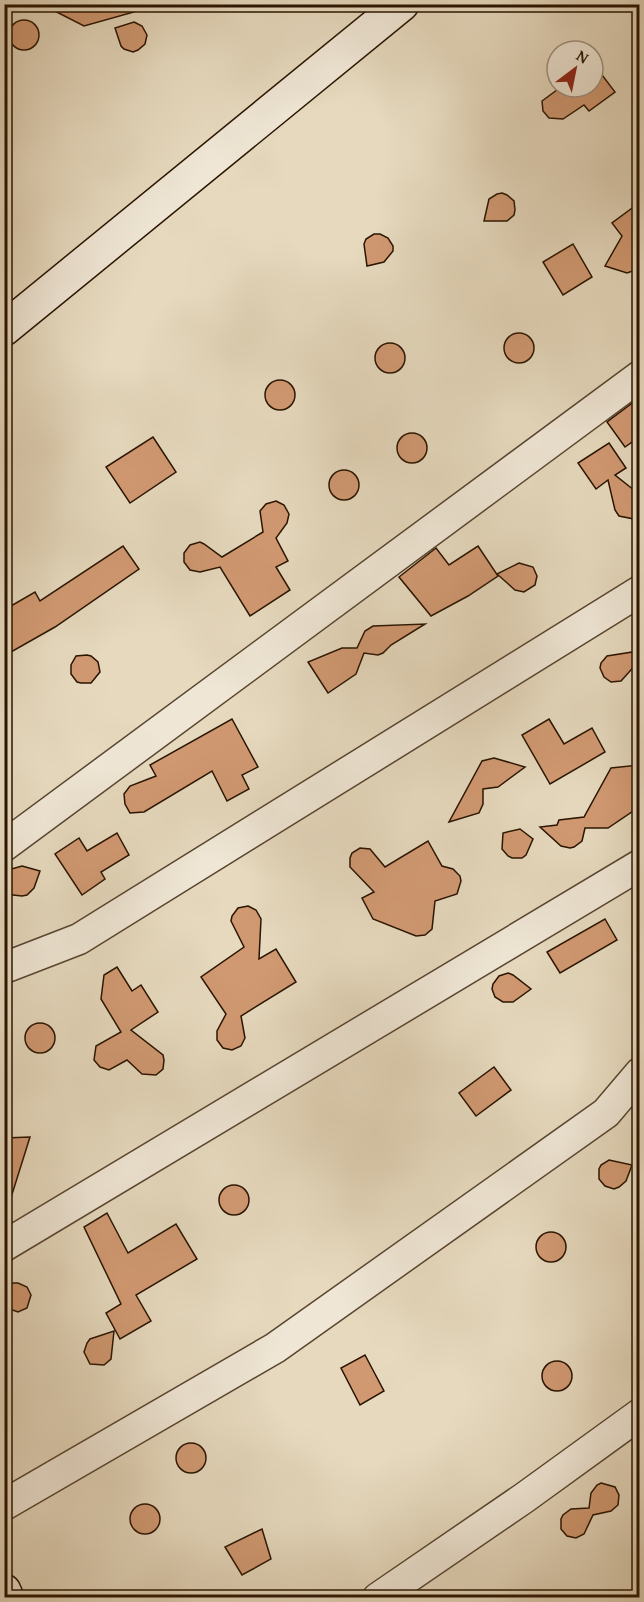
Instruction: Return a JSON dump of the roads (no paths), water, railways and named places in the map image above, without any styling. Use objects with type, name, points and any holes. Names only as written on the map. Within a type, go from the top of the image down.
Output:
[{"type":"street","points":[[4,329],[402,4]]},
{"type":"street","points":[[4,846],[639,376]]},
{"type":"street","points":[[4,968],[79,939],[639,591]]},
{"type":"street","points":[[4,1246],[639,865]]},
{"type":"street","points":[[4,1505],[274,1348],[606,1113],[639,1073]]},
{"type":"street","points":[[378,1598],[524,1498],[639,1414]]},
{"type":"street","points":[[4,1591],[7,1598]]}]
